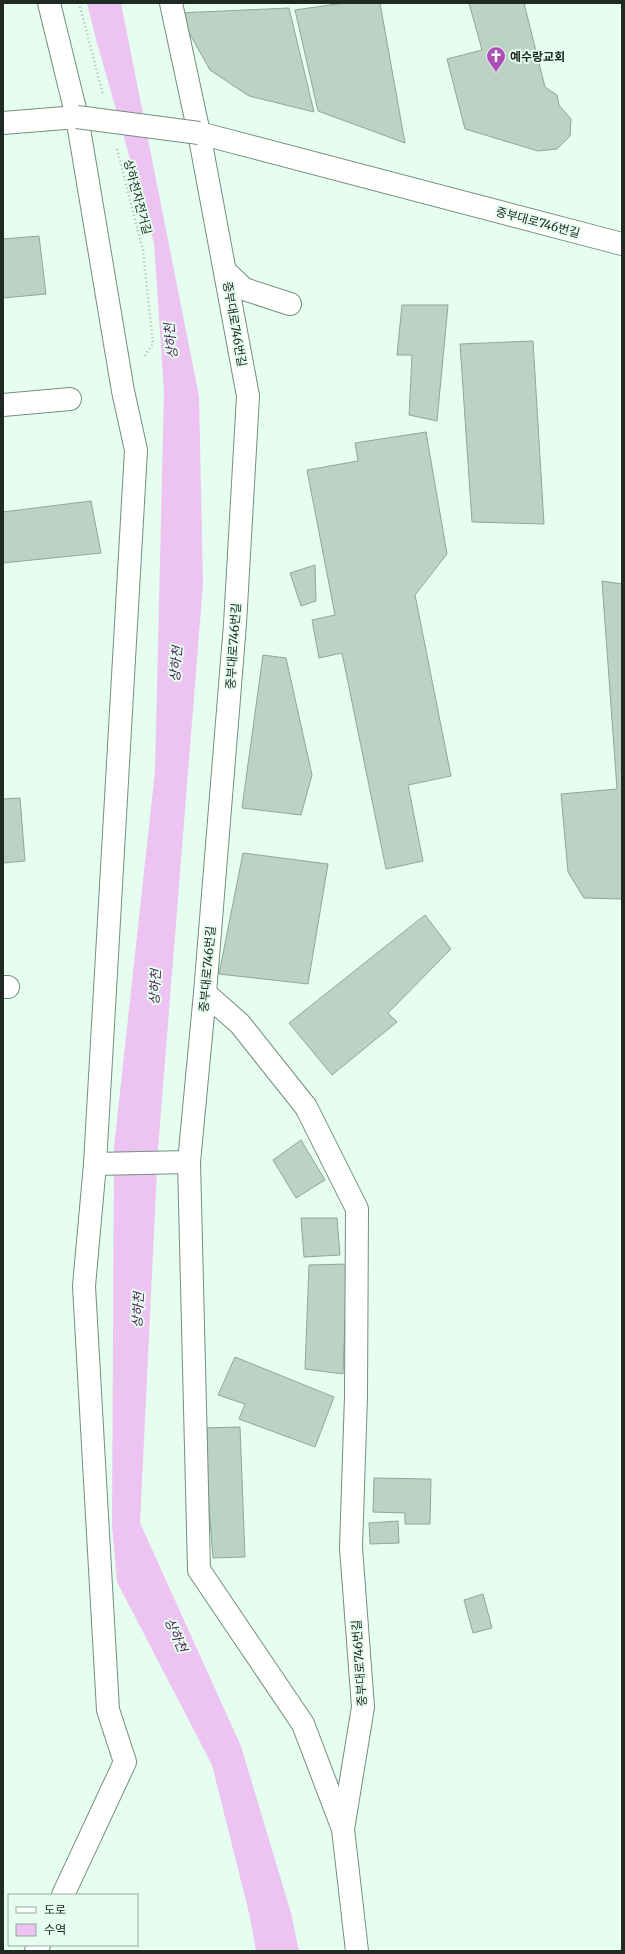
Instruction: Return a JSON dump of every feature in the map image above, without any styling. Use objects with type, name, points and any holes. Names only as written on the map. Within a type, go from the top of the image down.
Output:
[{"type":"street","points":[[49,3],[77,117],[123,391],[136,450],[95,1164],[84,1286],[108,1710],[125,1762],[63,1894]]},
{"type":"street","name":"중부대로746번길","points":[[171,3],[199,133],[248,396],[235,624],[205,993],[189,1162],[199,1570],[302,1724],[343,1829],[357,1951]]},
{"type":"street","points":[[3,123],[77,117],[199,133]]},
{"type":"street","name":"중부대로746번길","points":[[199,133],[622,244]]},
{"type":"street","points":[[225,271],[244,289],[290,304]]},
{"type":"street","points":[[3,405],[70,399]]},
{"type":"street","name":"중부대로746번길","points":[[205,993],[240,1024],[306,1107],[358,1208],[356,1396],[351,1548],[363,1706],[343,1829]]},
{"type":"street","points":[[95,1164],[189,1162]]},
{"type":"path","points":[[79,3],[104,101]]},
{"type":"path","name":"상하천자전거길","points":[[116,146],[143,252],[153,344],[123,391]]},
{"type":"water","name":"상하천","points":[[87,3],[121,3],[199,396],[203,584],[158,1149],[140,1523],[241,1746],[291,1913],[299,1951],[256,1951],[250,1917],[212,1765],[117,1582],[112,1526],[114,1147],[155,771],[164,391],[154,243]]},
{"type":"building","points":[[344,3],[380,3],[405,143],[318,111],[295,10]]},
{"type":"building","name":"예수랑교회","points":[[469,3],[524,3],[545,87],[557,95],[559,105],[571,119],[570,136],[557,149],[538,151],[465,129],[447,59],[482,50]]},
{"type":"building","points":[[289,8],[314,112],[249,96],[210,70],[178,13]]},
{"type":"building","points":[[39,236],[46,294],[3,298],[3,239]]},
{"type":"building","points":[[402,305],[448,305],[437,421],[409,415],[412,355],[397,355]]},
{"type":"building","points":[[533,341],[544,524],[472,522],[460,344]]},
{"type":"building","points":[[426,432],[447,554],[415,595],[451,776],[408,785],[423,861],[386,869],[342,653],[319,658],[312,620],[335,615],[307,470],[358,461],[355,443]]},
{"type":"building","points":[[91,501],[101,553],[3,563],[3,512]]},
{"type":"building","points":[[315,565],[316,601],[301,606],[290,573]]},
{"type":"building","points":[[602,581],[622,584],[622,899],[584,898],[568,872],[561,794],[617,789]]},
{"type":"building","points":[[263,655],[286,658],[312,775],[301,815],[242,808]]},
{"type":"building","points":[[20,798],[25,861],[3,863],[3,799]]},
{"type":"building","points":[[243,853],[328,864],[308,984],[219,974]]},
{"type":"building","points":[[425,915],[451,949],[388,1013],[397,1022],[332,1075],[289,1023]]},
{"type":"building","points":[[301,1140],[325,1180],[296,1198],[273,1160]]},
{"type":"building","points":[[301,1218],[337,1218],[340,1255],[304,1257]]},
{"type":"building","points":[[347,1264],[343,1374],[305,1369],[309,1265]]},
{"type":"building","points":[[235,1357],[334,1397],[315,1447],[239,1419],[245,1404],[218,1395]]},
{"type":"building","points":[[240,1427],[245,1557],[213,1558],[203,1428]]},
{"type":"building","points":[[374,1478],[431,1479],[430,1524],[405,1524],[405,1513],[373,1512]]},
{"type":"building","points":[[398,1521],[399,1543],[370,1544],[369,1523]]},
{"type":"building","points":[[483,1594],[492,1628],[473,1633],[464,1600]]},
{"type":"place","name":"예수랑교회","points":[[496,73]]}]
